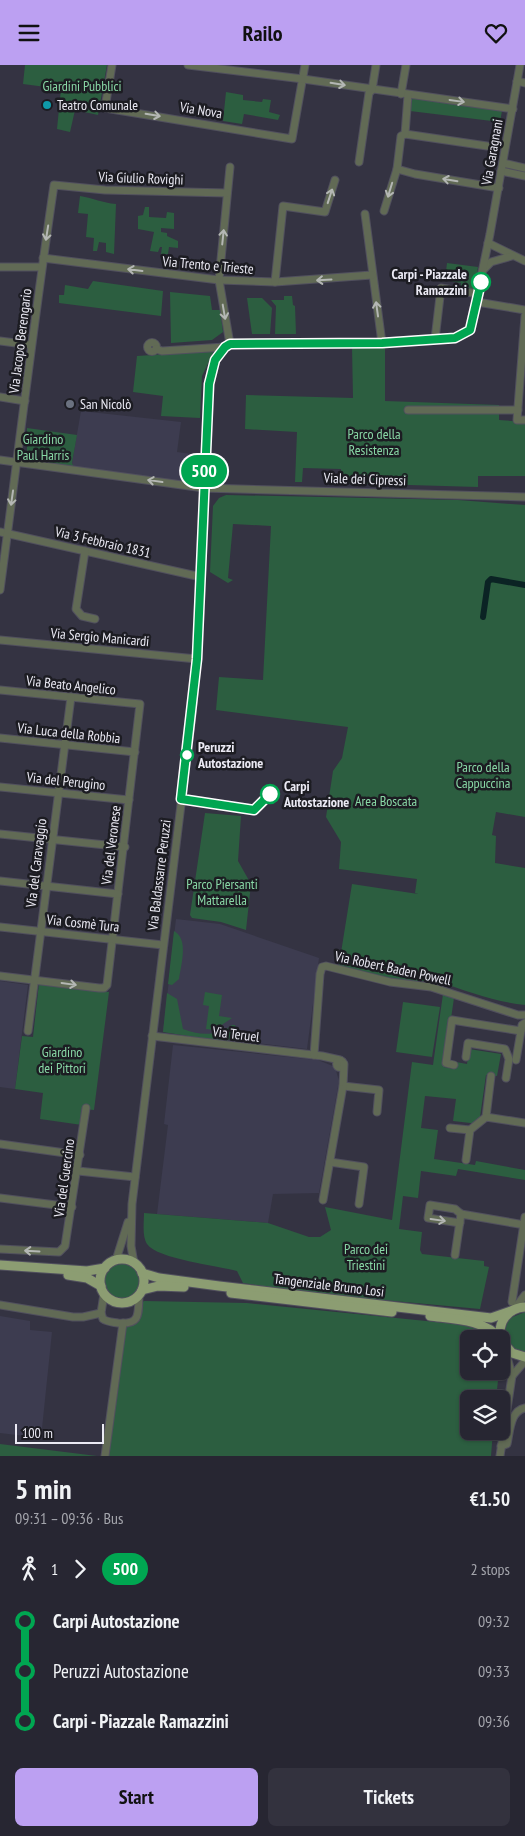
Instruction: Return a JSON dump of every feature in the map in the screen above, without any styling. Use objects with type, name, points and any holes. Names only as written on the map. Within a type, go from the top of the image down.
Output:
[{"type":"main road","points":[[0,1269],[87,1278],[102,1290],[109,1299],[122,1303],[128,1302],[140,1292],[142,1273],[134,1263],[123,1259],[116,1260],[105,1268],[101,1275],[102,1290]]},
{"type":"main road","points":[[0,1265],[87,1271],[105,1268]]},
{"type":"main road","name":"Tangenziale Bruno Losi","points":[[142,1273],[159,1278],[219,1286],[491,1318],[513,1307],[525,1307]]},
{"type":"main road","name":"Tangenziale Bruno Losi","points":[[140,1292],[158,1286],[180,1286],[292,1302],[440,1317],[480,1324],[492,1330]]},
{"type":"main road","points":[[502,1330],[502,1321],[513,1307]]},
{"type":"main road","name":"Tangenziale Bruno Losi","points":[[510,1351],[525,1357]]},
{"type":"street","name":"Via Nova","points":[[112,65],[105,108],[292,139],[303,79]]},
{"type":"street","points":[[188,65],[243,68],[372,90],[512,109]]},
{"type":"street","points":[[303,79],[305,65]]},
{"type":"street","points":[[359,162],[369,93],[372,90],[376,65]]},
{"type":"street","points":[[405,134],[406,65]]},
{"type":"street","name":"Via Garagnani","points":[[156,349],[162,351],[227,345],[382,343],[455,338],[470,330],[478,298],[502,167],[501,148],[521,82],[520,65]]},
{"type":"street","points":[[384,211],[397,169],[401,136],[405,134],[487,145]]},
{"type":"street","points":[[227,345],[218,280],[230,167]]},
{"type":"street","points":[[502,167],[525,168]]},
{"type":"street","points":[[502,167],[525,176]]},
{"type":"street","points":[[397,169],[415,174],[498,188]]},
{"type":"street","points":[[274,282],[283,206],[324,212],[335,180]]},
{"type":"street","name":"Via Giulio Rovighi","points":[[54,185],[105,190],[227,193]]},
{"type":"street","name":"Via Jacopo Berengario","points":[[0,590],[4,533],[18,463],[41,267],[54,185]]},
{"type":"street","points":[[365,214],[382,343]]},
{"type":"street","points":[[488,243],[525,261]]},
{"type":"street","points":[[483,271],[491,262],[512,256]]},
{"type":"street","name":"Via Trento e Trieste","points":[[43,258],[218,280],[274,282],[328,280],[372,275]]},
{"type":"street","points":[[0,267],[41,267]]},
{"type":"street","points":[[435,339],[441,288],[525,310]]},
{"type":"street","points":[[521,420],[518,410],[523,370],[525,316]]},
{"type":"street","points":[[0,341],[31,345]]},
{"type":"street","name":"Via Baldassarre Peruzzi","points":[[134,1263],[130,1246],[132,1204],[192,715],[197,659],[209,384],[215,360],[227,345]]},
{"type":"street","points":[[0,397],[25,401]]},
{"type":"street","points":[[408,410],[518,410]]},
{"type":"street","name":"Viale dei Cipressi","points":[[0,460],[204,488],[525,497]]},
{"type":"street","name":"Via 3 Febbraio 1831","points":[[4,533],[201,577]]},
{"type":"street","points":[[85,551],[76,609],[82,616],[95,619]]},
{"type":"street","name":"Via Sergio Manicardi","points":[[0,640],[197,659]]},
{"type":"street","name":"Via Beato Angelico","points":[[0,690],[140,704]]},
{"type":"street","name":"Via del Caravaggio","points":[[28,1031],[71,697]]},
{"type":"street","name":"Via del Veronese","points":[[34,979],[104,988],[106,985],[140,704]]},
{"type":"street","name":"Via Luca della Robbia","points":[[0,738],[135,752]]},
{"type":"street","name":"Via del Perugino","points":[[0,787],[129,800]]},
{"type":"street","points":[[0,834],[124,847]]},
{"type":"street","points":[[0,881],[118,893]]},
{"type":"street","name":"Via Cosmè Tura","points":[[0,927],[163,945]]},
{"type":"street","name":"Via Robert Baden Powell","points":[[316,1055],[315,1035],[320,974],[322,967],[326,966],[390,982],[431,987],[518,1015],[525,1015]]},
{"type":"street","points":[[0,975],[34,979]]},
{"type":"street","points":[[454,1065],[446,1063],[452,1020],[521,1031]]},
{"type":"street","points":[[506,1078],[522,1025],[525,1023]]},
{"type":"street","name":"Via Teruel","points":[[152,1037],[316,1055]]},
{"type":"street","points":[[466,1057],[468,1043],[505,1049],[513,1060],[525,1062]]},
{"type":"street","points":[[316,1055],[340,1064],[343,1086],[323,1199]]},
{"type":"street","points":[[466,1160],[470,1130],[486,1117],[491,1075]]},
{"type":"street","points":[[343,1086],[379,1090],[377,1112]]},
{"type":"street","name":"Via del Guercino","points":[[0,1249],[50,1252],[63,1249],[67,1242],[86,1108]]},
{"type":"street","points":[[486,1117],[525,1123]]},
{"type":"street","points":[[450,1128],[470,1130]]},
{"type":"street","points":[[0,1144],[80,1155]]},
{"type":"street","points":[[330,1162],[364,1167],[359,1204]]},
{"type":"street","points":[[78,1171],[136,1177]]},
{"type":"street","points":[[0,1198],[72,1207]]},
{"type":"street","name":"Via Baldassarre Peruzzi","points":[[116,1260],[132,1204]]},
{"type":"street","points":[[460,1223],[428,1218],[430,1205],[455,1209],[461,1214],[525,1222],[513,1307]]},
{"type":"street","points":[[455,1255],[461,1214]]},
{"type":"street","points":[[102,1290],[101,1313],[104,1321],[123,1323],[131,1323],[136,1319],[140,1292]]},
{"type":"street","points":[[513,1307],[525,1295]]},
{"type":"street","points":[[0,1305],[73,1317],[101,1313]]},
{"type":"street","points":[[105,1456],[123,1323]]},
{"type":"street","points":[[512,1376],[525,1361]]},
{"type":"street","points":[[500,1456],[512,1376],[510,1362]]},
{"type":"street","points":[[501,1446],[507,1444],[513,1416],[520,1409],[525,1409]]},
{"type":"shaded area","points":[[81,411],[181,422],[177,452],[198,455],[196,478],[190,483],[74,467],[72,463]]},
{"type":"shaded area","points":[[176,919],[220,924],[319,958],[307,1049],[163,1032]]},
{"type":"shaded area","points":[[0,981],[28,985],[15,1089],[0,1087]]},
{"type":"shaded area","points":[[173,1045],[318,1060],[335,1067],[339,1081],[319,1193],[273,1194],[268,1223],[157,1214],[168,1125],[164,1124]]},
{"type":"shaded area","points":[[0,1316],[30,1321],[30,1330],[52,1332],[41,1438],[0,1433]]},
{"type":"green space","name":"Giardini Pubblici","points":[[25,65],[107,65],[98,115],[75,110],[70,132],[57,129],[61,89],[23,84]]},
{"type":"green space","points":[[226,92],[243,95],[243,100],[262,102],[263,99],[271,100],[269,112],[280,115],[278,120],[244,114],[242,124],[223,121]]},
{"type":"green space","points":[[412,98],[502,111],[500,122],[410,111]]},
{"type":"green space","points":[[80,196],[116,204],[114,254],[106,252],[106,243],[99,242],[97,251],[93,251],[94,238],[86,237],[88,214],[78,213]]},
{"type":"green space","points":[[145,207],[149,207],[149,217],[166,218],[167,212],[174,213],[174,229],[161,228],[161,232],[167,233],[167,236],[178,241],[178,248],[169,247],[168,254],[161,254],[162,247],[160,247],[158,252],[150,251],[154,232],[138,229],[138,216],[143,215]]},
{"type":"green space","points":[[447,263],[478,267],[474,290],[460,289],[461,283],[445,280]]},
{"type":"green space","points":[[93,281],[163,291],[161,316],[59,303],[59,295],[64,295],[65,285],[88,289]]},
{"type":"green space","points":[[170,292],[210,296],[212,310],[220,310],[223,332],[212,340],[171,343]]},
{"type":"green space","points":[[284,296],[292,296],[293,305],[295,306],[296,334],[275,334],[276,306],[271,300],[284,300]]},
{"type":"green space","points":[[247,298],[262,298],[272,308],[270,334],[252,334]]},
{"type":"green space","name":"Parco della Resistenza","points":[[385,345],[385,401],[499,405],[499,420],[525,422],[525,476],[478,476],[478,487],[341,483],[341,469],[303,468],[302,482],[295,482],[297,432],[245,429],[246,395],[353,398],[352,346]]},
{"type":"green space","points":[[214,351],[202,376],[200,418],[161,416],[163,396],[133,392],[137,356]]},
{"type":"green space","name":"Giardino Paul Harris","points":[[27,428],[77,435],[72,463],[74,467],[27,460]]},
{"type":"green space","points":[[226,495],[458,500],[525,505],[525,817],[496,812],[492,835],[496,836],[495,863],[525,868],[525,1005],[492,999],[439,982],[439,977],[428,981],[403,981],[339,965],[352,884],[418,894],[415,893],[417,879],[339,869],[341,842],[326,817],[333,771],[342,758],[348,727],[216,710],[219,677],[263,680],[271,526],[233,524],[228,578],[233,580],[228,583],[210,572],[213,506],[219,498]]},
{"type":"green space","name":"Parco Piersanti Mattarella","points":[[205,813],[241,816],[238,861],[251,884],[246,930],[221,922],[192,918],[190,915]]},
{"type":"green space","points":[[174,931],[179,935],[183,946],[183,953],[179,979],[172,985],[168,984]]},
{"type":"green space","name":"Giardino dei Pittori","points":[[39,983],[109,992],[94,1110],[84,1109],[82,1125],[40,1119],[43,1093],[15,1089],[22,1036],[33,1037]]},
{"type":"green space","points":[[205,992],[222,995],[219,1016],[232,1018],[214,1030],[206,1029],[209,1006],[203,1005]]},
{"type":"green space","points":[[167,993],[177,999],[183,1029],[209,1034],[235,1025],[237,1032],[226,1042],[163,1032]]},
{"type":"green space","name":"Parco dei Triestini","points":[[443,994],[454,998],[444,1067],[454,1069],[456,1062],[467,1064],[469,1049],[501,1054],[497,1076],[486,1075],[479,1124],[453,1121],[456,1099],[425,1096],[421,1128],[438,1130],[434,1159],[475,1165],[476,1161],[525,1170],[525,1180],[458,1169],[456,1176],[421,1171],[418,1198],[403,1196],[399,1229],[422,1232],[420,1250],[422,1254],[484,1261],[484,1266],[489,1267],[480,1309],[308,1293],[243,1283],[237,1271],[175,1258],[153,1249],[147,1244],[144,1233],[144,1213],[268,1223],[309,1237],[320,1237],[331,1230],[325,1207],[392,1220],[412,1062],[433,1065]]},
{"type":"green space","points":[[403,1002],[440,1007],[432,1057],[396,1052]]},
{"type":"green space","points":[[122,1263],[135,1268],[140,1281],[135,1294],[122,1299],[109,1294],[104,1281],[109,1268]]},
{"type":"green space","points":[[144,1301],[247,1303],[476,1326],[478,1330],[460,1330],[460,1380],[498,1380],[497,1390],[460,1390],[460,1440],[492,1440],[491,1456],[105,1456],[124,1326],[136,1322],[138,1307]]},
{"type":"green space","points":[[525,1312],[525,1352],[514,1348],[510,1344],[510,1330],[506,1329],[510,1318]]},
{"type":"green space","points":[[0,1444],[97,1456],[0,1456]]},
{"type":"waterway","points":[[483,617],[488,582],[491,579],[525,585]]},
{"type":"tunnel","points":[[487,146],[498,147]]},
{"type":"bus line","name":"500","points":[[270,794],[254,810],[181,799],[197,659],[209,384],[215,360],[225,347],[230,344],[382,343],[455,338],[465,335],[470,330],[481,282]]},
{"type":"place","name":"Teatro Comunale","points":[[47,105]]},
{"type":"place","name":"Carpi - Piazzale Ramazzini","points":[[481,282]]},
{"type":"place","name":"San Nicolò","points":[[70,404]]},
{"type":"place","name":"Peruzzi Autostazione","points":[[187,755]]},
{"type":"place","name":"Carpi Autostazione","points":[[270,794]]},
{"type":"park label","name":"Parco della Cappuccina","points":[[483,775]]},
{"type":"park label","name":"Area Boscata","points":[[386,801]]}]
